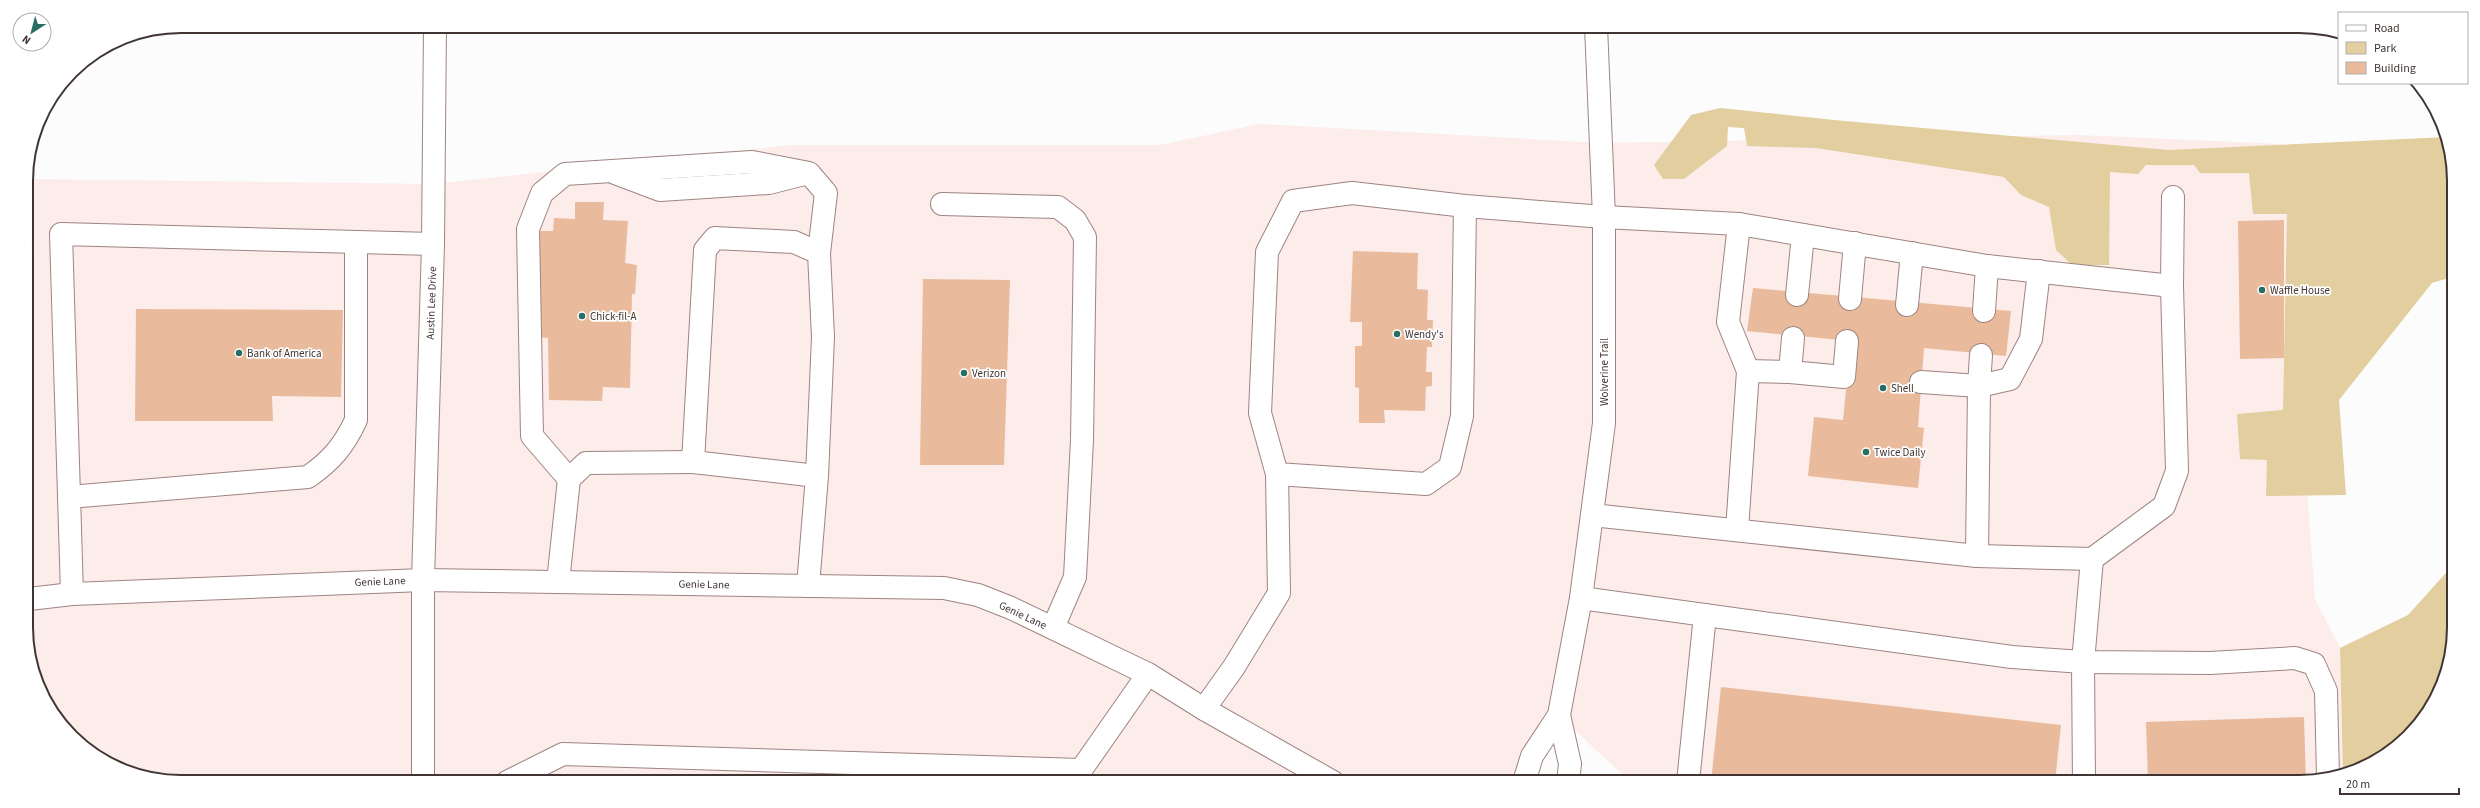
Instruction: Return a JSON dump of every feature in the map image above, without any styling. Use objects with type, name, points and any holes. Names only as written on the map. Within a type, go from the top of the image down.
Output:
[{"type":"street","name":"Austin Lee Drive","points":[[422,775],[423,580],[433,244],[435,33]]},
{"type":"street","name":"Wolverine Trail","points":[[1526,775],[1532,756],[1559,715],[1582,598],[1604,422],[1604,217],[1596,33]]},
{"type":"street","points":[[569,479],[532,436],[528,229],[542,194],[565,174],[752,162],[809,173],[826,193],[818,253],[823,337],[817,476],[808,586]]},
{"type":"street","points":[[1204,709],[1234,667],[1279,593],[1277,474],[1260,413],[1267,252],[1293,201],[1352,193],[1466,206],[1604,217],[1739,224],[1912,252],[1987,266],[2172,286]]},
{"type":"street","points":[[1592,515],[1977,556],[2092,559],[2164,506],[2177,471],[2172,286],[2173,197]]},
{"type":"street","points":[[942,204],[1058,207],[1075,220],[1085,237],[1082,440],[1075,578],[1053,628]]},
{"type":"street","points":[[1277,474],[1426,484],[1450,467],[1462,416],[1466,206]]},
{"type":"street","points":[[1737,530],[1748,371],[1728,322],[1739,224]]},
{"type":"street","points":[[72,594],[61,234],[433,244]]},
{"type":"street","points":[[1798,295],[1803,235]]},
{"type":"street","points":[[694,462],[705,250],[715,238],[794,242],[818,253]]},
{"type":"street","points":[[69,497],[308,477],[328,464],[346,441],[356,420],[356,242]]},
{"type":"street","points":[[1850,299],[1855,243]]},
{"type":"street","points":[[1906,305],[1912,252]]},
{"type":"street","points":[[1984,311],[1987,266]]},
{"type":"street","points":[[1921,382],[1979,386],[2010,379],[2031,339],[2039,271]]},
{"type":"street","points":[[1790,372],[1793,338]]},
{"type":"street","points":[[1748,371],[1790,372],[1844,377],[1847,341]]},
{"type":"street","points":[[1977,556],[1979,386],[1981,355]]},
{"type":"street","points":[[558,582],[569,479],[586,463],[694,462],[817,476]]},
{"type":"street","points":[[2084,775],[2084,662],[2092,559]]},
{"type":"street","name":"Genie Lane","points":[[33,599],[72,594],[423,580],[944,588],[978,595],[1053,628],[1148,674],[1204,709],[1321,775]]},
{"type":"street","points":[[1582,598],[2012,657],[2084,662],[2210,663],[2295,658],[2314,664],[2326,692],[2328,772]]},
{"type":"street","points":[[1689,775],[1705,615]]},
{"type":"street","points":[[1082,775],[1148,674]]},
{"type":"street","name":"Wolverine Trail","points":[[1559,715],[1570,764],[1569,775]]},
{"type":"street","points":[[521,775],[562,754],[1057,775]]},
{"type":"shaded area","points":[[1260,124],[1600,143],[2079,135],[2282,144],[2315,599],[2340,648],[2343,768],[2308,775],[1623,775],[1559,716],[1528,775],[172,775],[143,770],[125,764],[99,750],[76,732],[58,709],[48,692],[38,665],[33,636],[33,179],[434,184],[791,145],[1160,145]]},
{"type":"green space","points":[[1720,108],[1834,120],[2168,150],[2440,137],[2447,172],[2447,278],[2432,283],[2339,400],[2346,495],[2266,496],[2267,460],[2240,459],[2237,414],[2283,410],[2287,214],[2253,214],[2249,173],[2200,173],[2194,165],[2146,165],[2138,174],[2110,172],[2109,265],[2072,265],[2056,250],[2049,207],[2021,195],[2004,177],[1816,148],[1747,146],[1744,128],[1728,127],[1727,146],[1684,179],[1663,179],[1654,165],[1691,115]]},
{"type":"green space","points":[[2447,572],[2446,646],[2442,665],[2432,692],[2422,709],[2404,732],[2373,755],[2343,768],[2340,648],[2408,615]]},
{"type":"building","name":"Chick-fil-A","points":[[575,202],[604,202],[603,220],[628,221],[625,263],[637,265],[635,294],[632,294],[630,388],[603,387],[602,401],[549,400],[548,338],[532,337],[535,231],[553,231],[554,218],[575,219]]},
{"type":"building","name":"Waffle House","points":[[2284,220],[2284,358],[2240,359],[2238,221]]},
{"type":"building","name":"Wendy's","points":[[1353,251],[1418,253],[1417,289],[1428,290],[1427,320],[1433,320],[1432,347],[1427,347],[1426,372],[1432,372],[1432,386],[1426,387],[1425,411],[1384,410],[1385,423],[1359,423],[1359,388],[1355,387],[1355,346],[1362,346],[1362,322],[1350,322]]},
{"type":"building","name":"Verizon","points":[[923,279],[1010,280],[1004,465],[920,465]]},
{"type":"building","name":"Shell","points":[[1753,288],[2011,311],[2006,356],[1924,348],[1918,427],[1924,428],[1918,488],[1808,476],[1814,417],[1843,420],[1851,341],[1747,331]]},
{"type":"building","name":"Bank of America","points":[[136,309],[343,310],[341,397],[272,396],[273,421],[135,421]]},
{"type":"building","points":[[1721,687],[2061,725],[2056,775],[1712,775]]},
{"type":"building","points":[[2304,717],[2306,775],[2148,775],[2146,722]]},
{"type":"place","name":"Waffle House","points":[[2262,290]]},
{"type":"place","name":"Chick-fil-A","points":[[582,316]]},
{"type":"place","name":"Wendy's","points":[[1397,334]]},
{"type":"place","name":"Bank of America","points":[[239,353]]},
{"type":"place","name":"Verizon","points":[[964,373]]},
{"type":"place","name":"Shell","points":[[1883,388]]},
{"type":"place","name":"Twice Daily","points":[[1866,452]]}]
